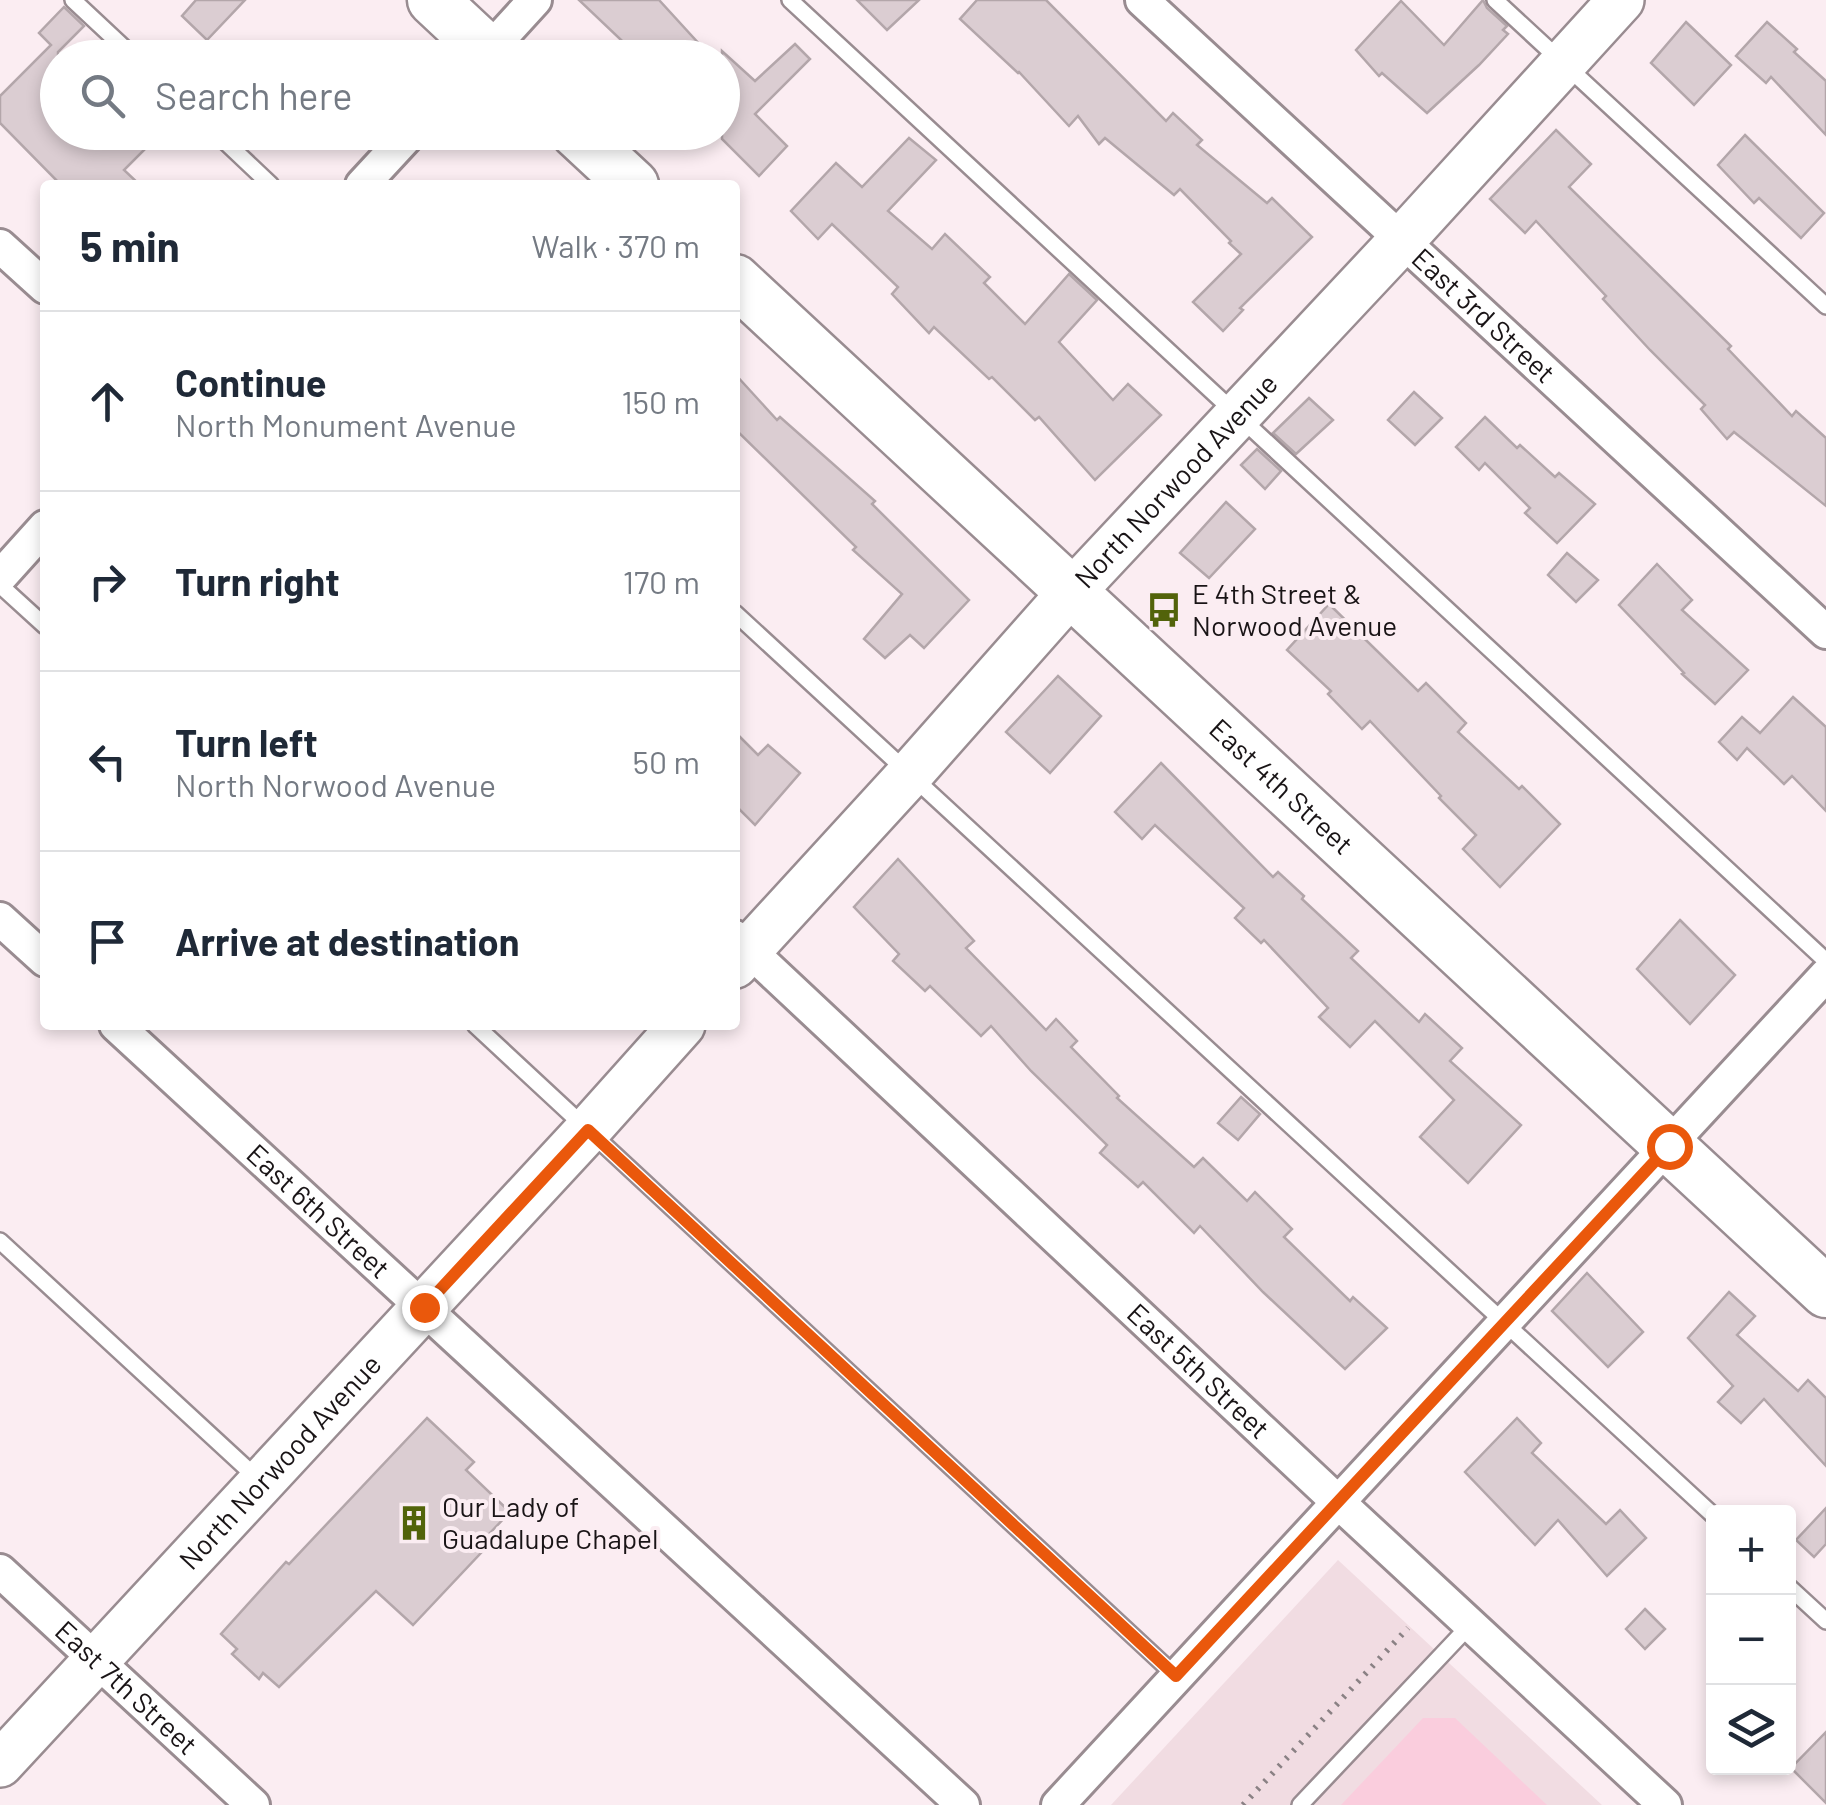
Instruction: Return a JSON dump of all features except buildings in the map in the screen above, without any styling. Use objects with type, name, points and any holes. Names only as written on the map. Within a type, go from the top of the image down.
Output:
[{"type":"main road","points":[[433,0],[473,40]]},
{"type":"main road","points":[[595,150],[627,180]]},
{"type":"main road","name":"East 4th Street","points":[[740,285],[1826,1292]]},
{"type":"street","points":[[501,40],[535,0]]},
{"type":"street","name":"East 3rd Street","points":[[1142,0],[1826,632]]},
{"type":"street","name":"North Norwood Avenue","points":[[740,951],[910,774],[1072,592],[1402,240],[1620,0]]},
{"type":"street","points":[[367,180],[395,150]]},
{"type":"street","points":[[0,246],[40,283]]},
{"type":"street","points":[[0,581],[40,533]]},
{"type":"street","points":[[0,918],[40,955]]},
{"type":"street","name":"East 5th Street","points":[[740,951],[1665,1805]]},
{"type":"street","points":[[1058,1805],[1826,975]]},
{"type":"street","name":"East 6th Street","points":[[121,1030],[964,1805]]},
{"type":"street","name":"North Norwood Avenue","points":[[0,1764],[678,1030]]},
{"type":"street","name":"East 7th Street","points":[[0,1571],[253,1805]]},
{"type":"lane","points":[[73,0],[116,40]]},
{"type":"lane","points":[[790,0],[1826,960]]},
{"type":"lane","points":[[1495,0],[1826,306]]},
{"type":"lane","points":[[234,150],[266,180]]},
{"type":"lane","points":[[0,581],[40,621]]},
{"type":"lane","points":[[740,618],[1706,1509]]},
{"type":"lane","points":[[480,1030],[1176,1676]]},
{"type":"lane","points":[[0,1241],[261,1482]]},
{"type":"lane","points":[[1796,1593],[1826,1621]]},
{"type":"lane","points":[[1300,1805],[1471,1624]]},
{"type":"path","points":[[1243,1805],[1408,1628]]},
{"type":"shaded area","points":[[1338,1560],[1602,1805],[1111,1805]]},
{"type":"shaded area","points":[[1423,1718],[1455,1718],[1547,1805],[1341,1805]]},
{"type":"place","name":"E 4th Street & Norwood Avenue","points":[[1164,610]]},
{"type":"place","name":"Our Lady of Guadalupe Chapel","points":[[414,1523]]},
{"type":"route","points":[[424,1307],[588,1130],[1176,1676],[1669,1146]]}]
